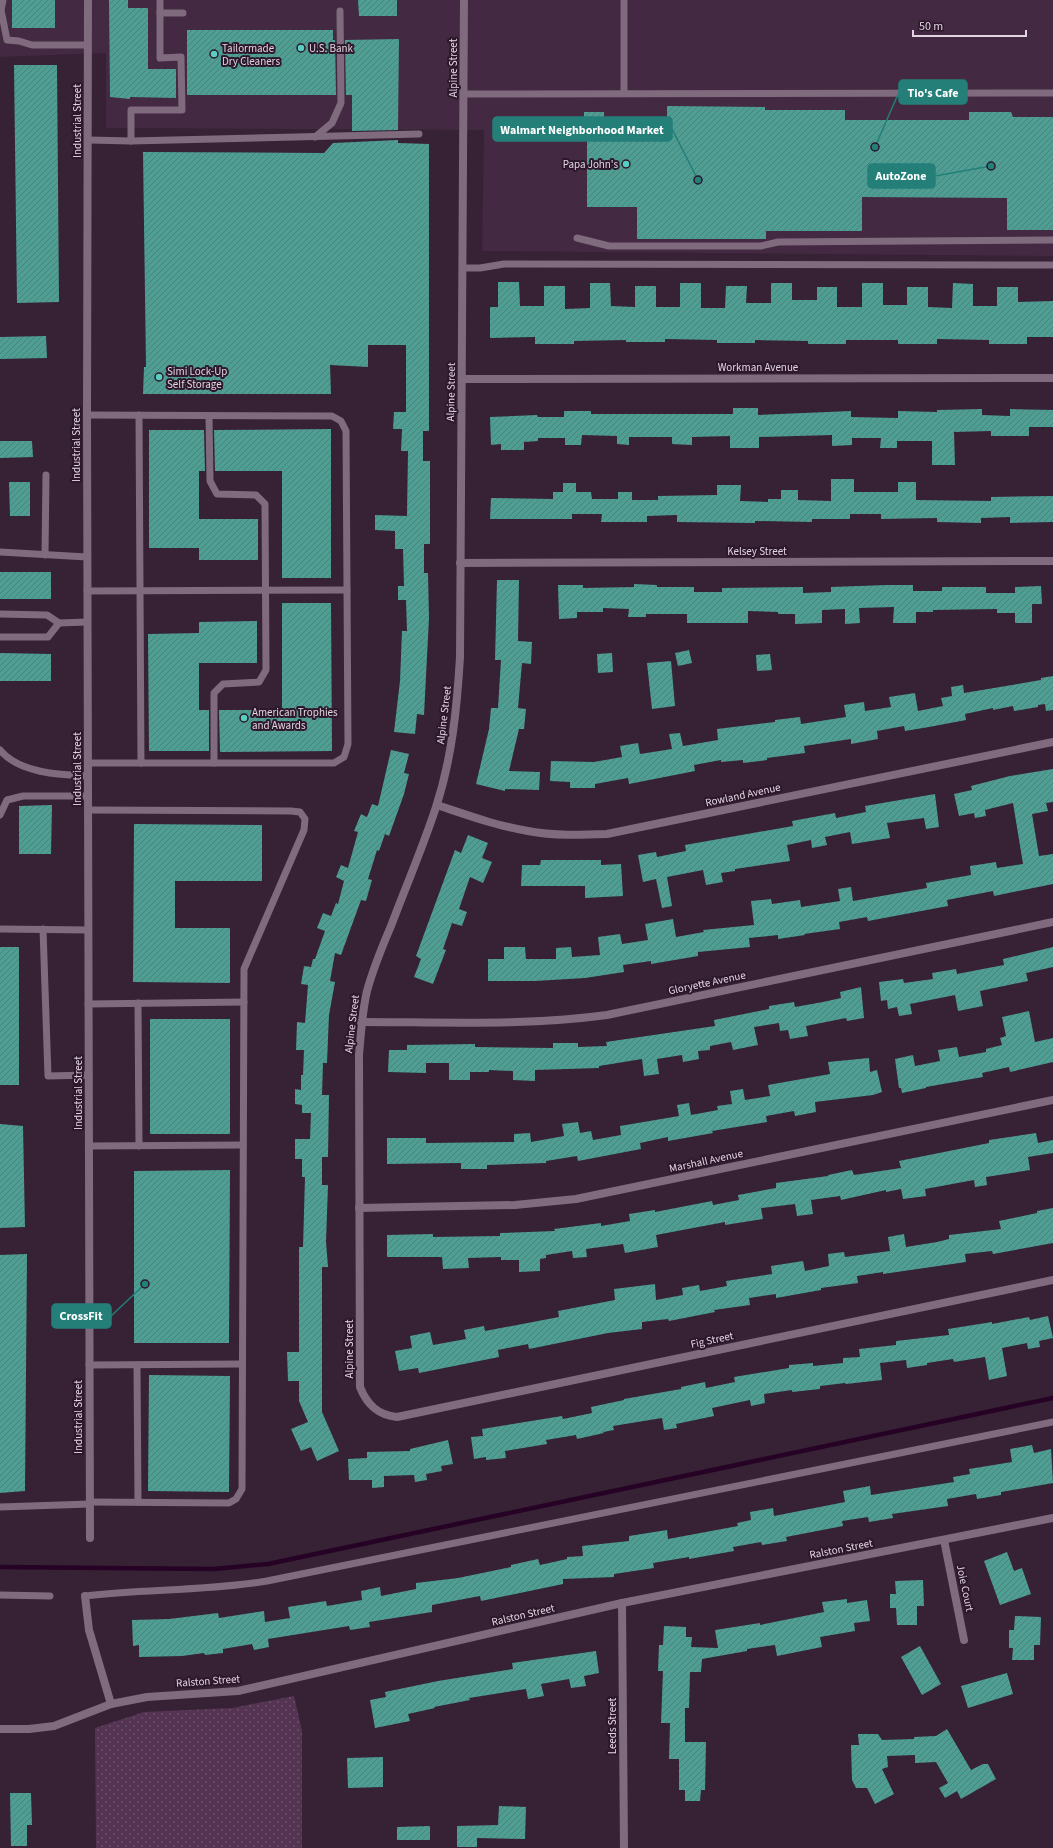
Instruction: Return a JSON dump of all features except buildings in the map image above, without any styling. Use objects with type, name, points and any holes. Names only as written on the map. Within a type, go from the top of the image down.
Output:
[{"type":"street","name":"Industrial Street","points":[[88,0],[86,415],[90,1538]]},
{"type":"street","name":"Alpine Street","points":[[377,1411],[364,1398],[360,1387],[359,1055],[367,992],[375,966],[437,805],[450,752],[458,699],[460,657],[463,379],[464,0]]},
{"type":"street","name":"Workman Avenue","points":[[463,379],[1053,378]]},
{"type":"street","name":"Kelsey Street","points":[[460,563],[1053,561]]},
{"type":"street","name":"Rowland Avenue","points":[[437,805],[498,824],[528,831],[565,835],[607,834],[1053,742]]},
{"type":"street","name":"Gloryette Avenue","points":[[362,1022],[531,1022],[570,1020],[607,1015],[1053,922]]},
{"type":"street","name":"Marshall Avenue","points":[[359,1208],[515,1205],[576,1199],[1053,1100]]},
{"type":"street","name":"Fig Street","points":[[377,1411],[386,1416],[397,1417],[1053,1280]]},
{"type":"street","name":"Ralston Street","points":[[0,1729],[29,1729],[54,1726],[110,1704],[174,1694],[238,1691],[622,1603],[1053,1518]]},
{"type":"street","name":"Joie Court","points":[[944,1540],[964,1640]]},
{"type":"street","points":[[85,1596],[89,1630],[110,1704]]},
{"type":"street","name":"Leeds Street","points":[[622,1603],[624,1848]]},
{"type":"lane","points":[[3,0],[1,10],[7,40],[32,45],[88,45]]},
{"type":"lane","points":[[130,141],[131,110],[182,110],[181,57],[160,58],[160,0]]},
{"type":"lane","points":[[624,0],[624,93]]},
{"type":"lane","points":[[315,137],[332,123],[341,103],[340,11]]},
{"type":"lane","points":[[160,13],[183,13]]},
{"type":"lane","points":[[464,94],[1053,93]]},
{"type":"lane","points":[[88,140],[130,141],[419,134]]},
{"type":"lane","points":[[577,238],[609,246],[761,246],[778,242],[1053,240]]},
{"type":"lane","points":[[463,268],[480,268],[504,264],[1053,265]]},
{"type":"lane","points":[[86,415],[332,416],[341,421],[346,432],[348,744],[344,757],[334,763],[88,763]]},
{"type":"lane","points":[[139,415],[140,763]]},
{"type":"lane","points":[[209,416],[210,481],[217,494],[256,495],[265,504],[266,670],[259,682],[222,684],[214,693],[214,763]]},
{"type":"lane","points":[[44,554],[46,475]]},
{"type":"lane","points":[[0,552],[87,557]]},
{"type":"lane","points":[[87,591],[347,590]]},
{"type":"lane","points":[[0,614],[47,614],[59,623],[87,622]]},
{"type":"lane","points":[[0,637],[48,637],[59,623]]},
{"type":"lane","points":[[0,750],[7,759],[30,768],[68,775],[88,776]]},
{"type":"lane","points":[[0,815],[7,800],[23,796],[88,796]]},
{"type":"lane","points":[[0,1507],[138,1502],[228,1503],[236,1499],[242,1489],[244,969],[304,830],[305,819],[300,812],[88,810]]},
{"type":"lane","points":[[0,929],[88,930]]},
{"type":"lane","points":[[43,929],[48,1076],[88,1075]]},
{"type":"lane","points":[[88,1004],[244,1002]]},
{"type":"lane","points":[[138,1003],[139,1146]]},
{"type":"lane","points":[[89,1146],[243,1145]]},
{"type":"lane","points":[[89,1365],[242,1364]]},
{"type":"lane","points":[[137,1365],[138,1502]]},
{"type":"lane","points":[[85,1596],[123,1592],[234,1587],[267,1582],[1053,1422]]},
{"type":"lane","points":[[0,1595],[50,1596]]},
{"type":"shaded area","points":[[0,0],[1053,0],[1053,256],[482,251],[484,130],[106,128],[106,53],[0,57]]},
{"type":"shaded area","points":[[294,1696],[302,1731],[302,1848],[96,1848],[95,1728],[144,1712],[232,1708]]},
{"type":"waterway","points":[[0,1567],[214,1569],[268,1564],[1053,1398]]},
{"type":"place","name":"U.S. Bank","points":[[301,48]]},
{"type":"place","name":"Tailormade Dry Cleaners","points":[[214,54]]},
{"type":"place","name":"Tio's Cafe","points":[[875,147]]},
{"type":"place","name":"Papa John's","points":[[626,164]]},
{"type":"place","name":"AutoZone","points":[[991,166]]},
{"type":"place","name":"Walmart Neighborhood Market","points":[[698,180]]},
{"type":"place","name":"Simi Lock-Up Self Storage","points":[[159,377]]},
{"type":"place","name":"American Trophies and Awards","points":[[244,718]]},
{"type":"place","name":"CrossFit","points":[[145,1284]]}]
